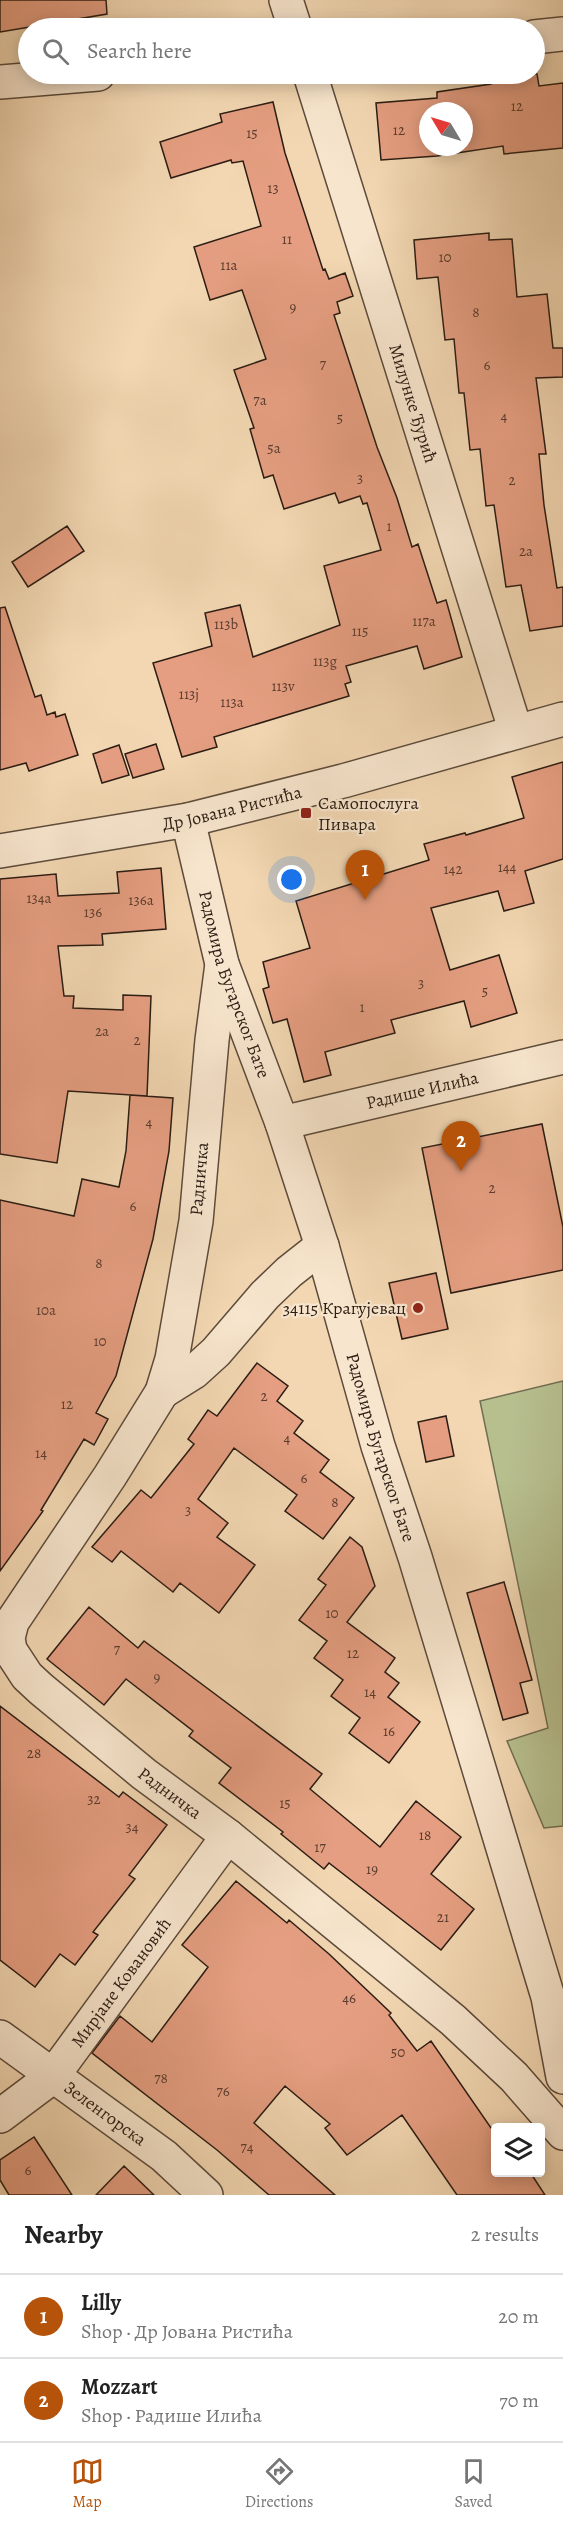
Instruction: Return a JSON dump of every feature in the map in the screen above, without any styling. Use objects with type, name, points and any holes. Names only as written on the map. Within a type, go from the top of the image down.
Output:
[{"type":"street","points":[[286,0],[292,18]]},
{"type":"street","points":[[545,36],[563,34]]},
{"type":"street","points":[[0,82],[18,81]]},
{"type":"street","name":"Милунке Ђурић","points":[[313,84],[516,732]]},
{"type":"street","name":"Др Јована Ристића","points":[[0,851],[188,820],[344,781],[563,719]]},
{"type":"street","name":"Радомира Бугарског Бате","points":[[188,820],[222,964],[282,1123],[322,1246],[378,1446],[415,1557],[548,1997],[563,2077]]},
{"type":"street","name":"Радничка","points":[[222,964],[212,1040],[196,1221],[172,1359],[162,1392],[110,1476],[21,1606],[12,1622],[8,1638],[10,1650],[17,1663],[41,1689],[144,1774],[228,1836],[453,2020],[514,2078],[563,2133]]},
{"type":"street","name":"Радише Илића","points":[[282,1123],[563,1057]]},
{"type":"street","name":"Радничка","points":[[162,1392],[194,1372],[216,1352],[265,1295],[322,1246]]},
{"type":"street","name":"Мирјане Ковановић","points":[[0,2116],[52,2077],[228,1836]]},
{"type":"street","name":"Зеленгорска","points":[[0,2037],[52,2077],[164,2156],[206,2195]]},
{"type":"green space","points":[[563,1381],[563,1826],[544,1828],[507,1741],[548,1728],[480,1401]]},
{"type":"building","points":[[0,0],[106,0],[107,14],[83,18],[18,18],[18,29],[0,32]]},
{"type":"building","points":[[563,83],[563,148],[504,154],[503,146],[473,151],[473,102],[419,102],[419,156],[437,156],[381,160],[376,103],[437,98],[437,92],[491,84],[539,84],[539,86]]},
{"type":"building","points":[[273,102],[285,153],[323,270],[325,269],[329,279],[345,273],[353,296],[337,302],[340,313],[334,315],[412,547],[418,544],[437,603],[446,600],[462,657],[424,669],[417,646],[346,666],[351,682],[345,684],[349,696],[214,737],[217,747],[182,757],[153,663],[212,646],[205,613],[240,605],[253,657],[340,625],[324,566],[381,550],[367,503],[363,504],[360,496],[339,503],[335,493],[284,509],[273,475],[264,478],[250,429],[254,428],[234,370],[266,359],[242,290],[210,300],[194,247],[261,226],[243,161],[232,163],[231,160],[171,178],[160,142],[222,122],[220,114]]},
{"type":"building","points":[[489,233],[489,240],[512,239],[517,297],[547,294],[553,348],[563,348],[563,377],[536,378],[546,454],[539,454],[544,505],[557,588],[563,587],[563,626],[530,631],[521,585],[506,587],[494,505],[486,506],[480,449],[470,450],[464,393],[459,393],[454,339],[445,340],[438,277],[417,279],[414,240]]},
{"type":"building","points":[[67,526],[84,551],[28,587],[12,562]]},
{"type":"building","points":[[5,607],[35,697],[41,695],[47,715],[55,712],[56,717],[65,714],[78,755],[29,771],[26,763],[0,770],[0,608]]},
{"type":"building","points":[[156,744],[164,769],[133,778],[125,754]]},
{"type":"building","points":[[119,745],[129,775],[102,783],[93,754]]},
{"type":"building","points":[[563,762],[563,859],[525,871],[534,903],[504,911],[498,891],[431,908],[450,970],[499,955],[517,1013],[471,1027],[464,1001],[391,1020],[395,1033],[325,1052],[331,1075],[304,1082],[287,1019],[273,1023],[263,989],[269,987],[263,962],[310,948],[296,901],[429,860],[424,844],[465,833],[466,835],[524,818],[512,777]]},
{"type":"building","points":[[161,868],[166,929],[102,934],[103,945],[58,946],[64,996],[74,996],[73,1008],[123,1010],[123,995],[151,996],[147,1096],[68,1091],[57,1163],[0,1154],[0,879],[56,874],[58,896],[119,893],[117,872]]},
{"type":"building","points":[[130,1095],[173,1098],[169,1151],[153,1239],[116,1376],[96,1413],[108,1419],[94,1445],[84,1439],[41,1510],[43,1511],[0,1571],[0,1200],[74,1216],[82,1179],[119,1187],[126,1151]]},
{"type":"building","points":[[542,1124],[563,1227],[563,1270],[451,1293],[422,1148]]},
{"type":"building","points":[[436,1273],[448,1329],[402,1339],[389,1283]]},
{"type":"building","points":[[257,1363],[288,1386],[277,1401],[303,1421],[294,1433],[329,1460],[320,1472],[354,1498],[323,1539],[285,1511],[297,1495],[234,1448],[198,1499],[228,1523],[217,1537],[255,1565],[219,1613],[180,1583],[173,1592],[121,1551],[112,1562],[92,1547],[141,1490],[151,1498],[194,1444],[188,1439],[208,1410],[217,1416]]},
{"type":"building","points":[[446,1416],[454,1456],[426,1462],[418,1422]]},
{"type":"building","points":[[350,1537],[362,1547],[375,1586],[347,1622],[395,1658],[385,1672],[399,1683],[388,1697],[420,1722],[389,1763],[349,1733],[360,1718],[331,1696],[343,1680],[314,1658],[327,1641],[299,1620],[326,1585],[318,1579]]},
{"type":"building","points":[[504,1582],[532,1680],[520,1683],[528,1713],[503,1720],[467,1593]]},
{"type":"building","points":[[89,1607],[138,1648],[144,1641],[322,1774],[310,1789],[380,1847],[416,1801],[461,1837],[431,1874],[474,1909],[441,1950],[329,1863],[324,1869],[281,1834],[283,1832],[219,1783],[231,1768],[189,1736],[193,1731],[126,1679],[104,1705],[47,1659]]},
{"type":"building","points":[[0,1706],[119,1797],[123,1792],[167,1825],[129,1875],[135,1879],[93,1932],[98,1935],[75,1965],[60,1954],[35,1987],[0,1960]]},
{"type":"building","points":[[236,1881],[287,1923],[289,1920],[329,1954],[391,2013],[389,2015],[417,2051],[431,2041],[491,2128],[491,2177],[533,2177],[545,2195],[457,2195],[402,2115],[347,2155],[325,2128],[330,2124],[285,2086],[254,2123],[335,2195],[269,2195],[217,2150],[92,2053],[120,2016],[152,2042],[208,1967],[182,1945]]},
{"type":"building","points":[[34,2137],[72,2195],[9,2195],[0,2180],[0,2160]]},
{"type":"building","points":[[124,2166],[154,2195],[96,2195]]},
{"type":"place","name":"Самопослуга Пивара","points":[[306,813]]},
{"type":"place","name":"Lilly","points":[[365,900]]},
{"type":"place","name":"Mozzart","points":[[461,1171]]},
{"type":"place","name":"34115 Крагујевац","points":[[418,1308]]}]
